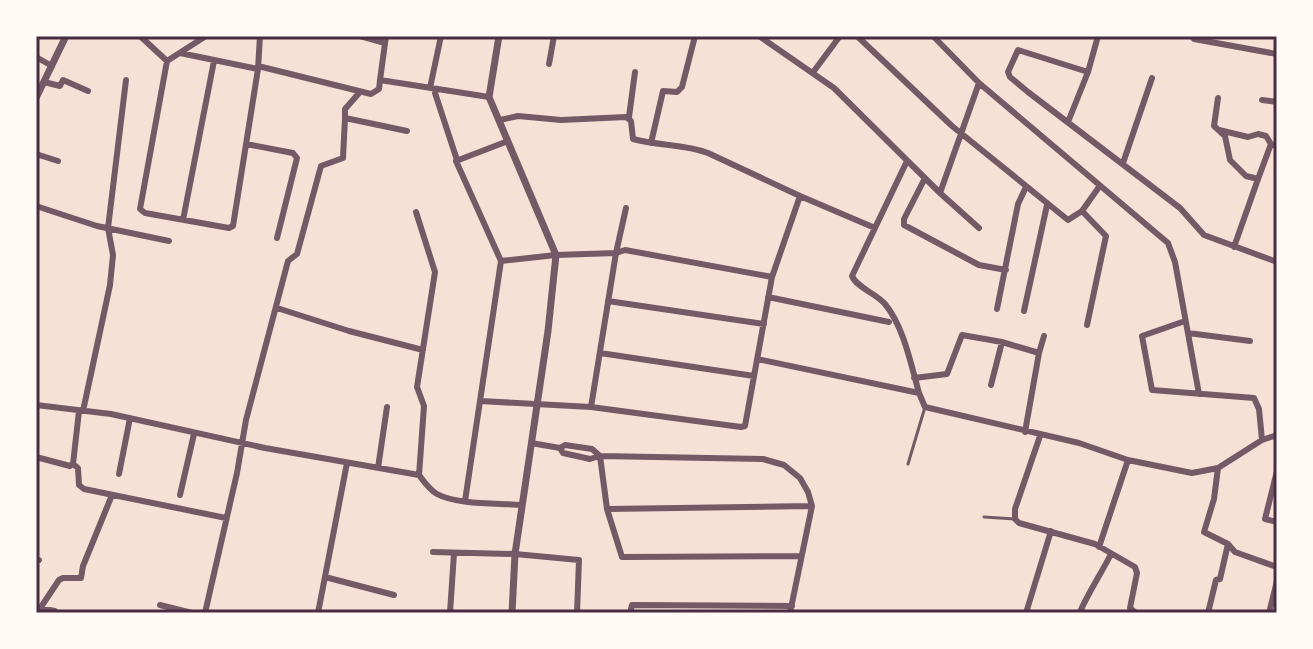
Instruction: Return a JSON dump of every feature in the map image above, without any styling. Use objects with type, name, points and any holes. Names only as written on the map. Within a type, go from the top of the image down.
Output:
[{"type":"street","points":[[36,98],[66,36]]},
{"type":"street","points":[[140,36],[167,60]]},
{"type":"street","points":[[167,60],[206,36]]},
{"type":"street","points":[[167,60],[140,209],[145,213],[229,228],[233,226],[258,68],[260,36]]},
{"type":"street","points":[[180,53],[375,93],[386,39],[360,36]]},
{"type":"street","points":[[441,36],[433,88],[456,162],[501,261],[465,501]]},
{"type":"street","points":[[499,36],[489,97],[556,255],[548,331],[521,505],[512,613]]},
{"type":"street","points":[[549,64],[554,36]]},
{"type":"street","points":[[651,143],[663,91],[677,92],[682,87],[695,36]]},
{"type":"street","points":[[759,36],[814,71],[834,88],[979,228]]},
{"type":"street","points":[[814,71],[840,36]]},
{"type":"street","points":[[857,36],[960,133],[1070,221],[1082,211],[1099,187]]},
{"type":"street","points":[[933,36],[979,83],[1172,249],[1199,394]]},
{"type":"street","points":[[1068,122],[1088,72],[1098,36]]},
{"type":"street","points":[[1192,36],[1194,39],[1277,54]]},
{"type":"street","points":[[1088,72],[1018,50],[1009,74],[1080,134],[1180,208],[1198,231],[1277,262]]},
{"type":"street","points":[[36,57],[52,66]]},
{"type":"street","points":[[183,220],[214,61]]},
{"type":"street","points":[[635,72],[629,117],[633,139],[693,147],[875,228]]},
{"type":"street","points":[[1123,163],[1152,78]]},
{"type":"street","points":[[44,82],[60,86],[63,80],[88,91]]},
{"type":"street","points":[[73,464],[81,411],[110,285],[113,255],[108,228],[126,80]]},
{"type":"street","points":[[380,80],[489,97]]},
{"type":"street","points":[[940,193],[979,83]]},
{"type":"street","points":[[205,613],[237,473],[241,442],[288,261],[297,254],[321,166],[343,158],[345,109],[360,92]]},
{"type":"street","points":[[1218,98],[1214,126],[1225,136],[1230,160],[1246,176],[1258,179]]},
{"type":"street","points":[[1262,100],[1277,102]]},
{"type":"street","points":[[500,120],[518,116],[561,120],[629,117]]},
{"type":"street","points":[[345,118],[407,131]]},
{"type":"street","points":[[1216,129],[1248,137],[1258,134],[1266,136],[1274,145],[1258,179],[1234,247]]},
{"type":"street","points":[[456,162],[508,141]]},
{"type":"street","points":[[246,144],[293,153],[297,158],[277,238]]},
{"type":"street","points":[[36,154],[58,161]]},
{"type":"street","points":[[907,161],[852,276],[854,282],[875,293],[888,307],[925,407],[1079,443],[1128,460],[1192,473],[1218,468],[1262,440],[1277,435]]},
{"type":"street","points":[[925,178],[904,219],[904,225],[979,265],[1006,270]]},
{"type":"street","points":[[997,309],[1018,204],[1026,187]]},
{"type":"street","points":[[480,401],[535,410],[591,407],[741,427],[747,423],[772,277],[800,196]]},
{"type":"street","points":[[1024,311],[1047,205]]},
{"type":"street","points":[[36,206],[108,228],[169,241]]},
{"type":"street","points":[[591,407],[626,208]]},
{"type":"street","points":[[1082,211],[1106,236],[1087,325]]},
{"type":"street","points":[[416,212],[435,272],[417,387],[424,406],[419,475]]},
{"type":"street","points":[[501,261],[625,250],[772,277]]},
{"type":"street","points":[[768,297],[889,322]]},
{"type":"street","points":[[608,301],[764,324]]},
{"type":"street","points":[[277,308],[423,350]]},
{"type":"street","points":[[1185,321],[1142,336],[1151,388],[1155,391],[1254,398],[1259,409],[1262,440]]},
{"type":"street","points":[[1188,333],[1250,341]]},
{"type":"street","points":[[914,378],[947,374],[962,335],[1039,353]]},
{"type":"street","points":[[1025,432],[1044,336]]},
{"type":"street","points":[[991,385],[1002,342]]},
{"type":"street","points":[[600,353],[754,376]]},
{"type":"street","points":[[757,359],[919,393]]},
{"type":"street","points":[[36,405],[130,418],[194,434],[419,475],[436,493],[465,501],[521,505]]},
{"type":"street","points":[[378,468],[387,407]]},
{"type":"street","points":[[119,474],[130,418]]},
{"type":"street","points":[[180,495],[194,434]]},
{"type":"street","points":[[1040,436],[1015,509],[1015,519],[1019,523],[1099,547],[1137,570],[1130,604],[1136,613]]},
{"type":"street","points":[[531,443],[592,449],[600,456],[774,460],[800,478],[812,506],[791,610],[632,605],[630,613]]},
{"type":"street","points":[[600,456],[607,509],[622,557],[801,556]]},
{"type":"street","points":[[36,457],[70,466],[73,464]]},
{"type":"street","points":[[1099,547],[1128,460]]},
{"type":"street","points":[[318,613],[347,463]]},
{"type":"street","points":[[73,464],[78,468],[81,487],[226,518]]},
{"type":"street","points":[[1218,468],[1214,499],[1204,532],[1228,544],[1235,552],[1277,567]]},
{"type":"street","points":[[1277,471],[1265,519],[1277,522]]},
{"type":"street","points":[[55,611],[38,609],[59,580],[81,578],[112,495]]},
{"type":"street","points":[[607,509],[812,506]]},
{"type":"street","points":[[1026,613],[1051,531]]},
{"type":"street","points":[[1208,613],[1228,544]]},
{"type":"street","points":[[433,552],[515,554],[579,560],[577,613]]},
{"type":"street","points":[[450,613],[454,553]]},
{"type":"street","points":[[1080,612],[1089,590],[1111,554]]},
{"type":"street","points":[[325,577],[394,595]]},
{"type":"street","points":[[1269,613],[1277,581]]},
{"type":"street","points":[[160,605],[192,613]]},
{"type":"lane","points":[[908,464],[925,407]]},
{"type":"lane","points":[[984,517],[1015,519]]}]
